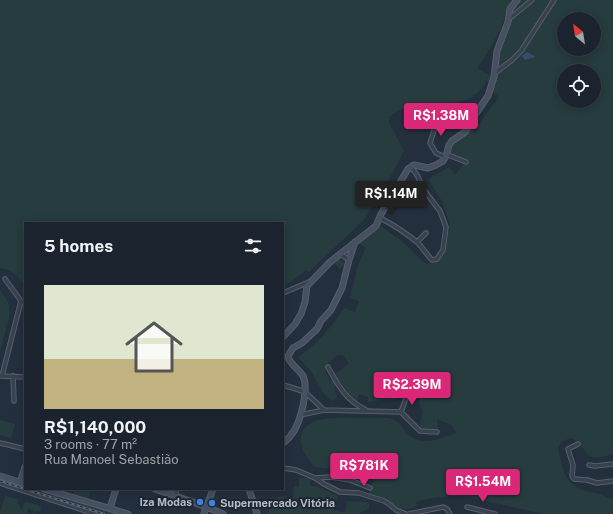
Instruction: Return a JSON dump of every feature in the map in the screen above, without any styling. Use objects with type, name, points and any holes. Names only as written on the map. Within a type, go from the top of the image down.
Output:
[{"type":"street","points":[[284,336],[295,324],[301,314],[305,302],[306,288],[310,282],[340,254],[376,226],[381,214],[409,168],[415,165],[426,168],[441,162],[446,156],[450,143],[464,133],[488,96],[495,75],[497,51],[508,20],[510,9],[517,0]]},
{"type":"street","points":[[508,20],[532,0]]},
{"type":"street","points":[[495,75],[521,51],[554,0]]},
{"type":"street","points":[[445,115],[436,124],[430,143],[436,153],[466,162]]},
{"type":"street","points":[[380,218],[395,226],[417,242],[433,260],[436,259],[443,250],[446,227],[441,212],[426,192],[417,175],[409,168]]},
{"type":"street","points":[[418,203],[426,192]]},
{"type":"street","points":[[417,242],[426,233]]},
{"type":"street","points":[[284,442],[293,432],[306,392],[304,377],[289,360],[288,356],[293,348],[302,343],[315,331],[321,320],[331,310],[342,288],[349,260],[356,241]]},
{"type":"street","points":[[340,254],[349,260]]},
{"type":"street","points":[[5,279],[23,302],[1,376],[24,378]]},
{"type":"street","points":[[284,293],[310,282]]},
{"type":"street","points":[[328,367],[339,386],[350,400],[367,410]]},
{"type":"street","points":[[13,376],[14,401]]},
{"type":"street","points":[[284,385],[306,392],[324,410]]},
{"type":"street","points":[[401,412],[407,394]]},
{"type":"street","points":[[299,415],[324,410],[401,412],[420,431],[437,432]]},
{"type":"street","points":[[0,443],[24,449]]},
{"type":"street","points":[[578,444],[570,447],[568,450],[573,465],[572,476],[574,479],[599,483],[613,481]]},
{"type":"street","points":[[589,465],[595,466],[613,464]]},
{"type":"street","points":[[284,468],[296,470],[315,478],[340,492],[359,494],[386,502],[396,510],[408,514],[443,507],[447,509],[450,514]]},
{"type":"street","points":[[0,476],[23,483]]},
{"type":"street","points":[[315,478],[331,477],[350,480],[370,488]]},
{"type":"street","points":[[0,483],[95,514]]},
{"type":"street","points":[[47,490],[128,514]]},
{"type":"street","points":[[110,508],[116,490]]},
{"type":"street","points":[[158,490],[223,514]]},
{"type":"street","points":[[175,496],[177,490]]},
{"type":"street","points":[[204,514],[213,490]]},
{"type":"street","points":[[249,490],[257,514]]},
{"type":"street","points":[[468,507],[495,514]]},
{"type":"green space","points":[[0,0],[513,0],[508,8],[498,34],[477,69],[492,76],[491,82],[486,81],[477,93],[467,100],[442,105],[430,119],[421,117],[414,110],[406,108],[395,112],[389,117],[389,122],[404,151],[386,185],[363,221],[309,272],[306,270],[284,285],[284,222],[24,222],[24,285],[12,272],[4,268],[0,268]]},
{"type":"green space","points":[[520,0],[552,0],[521,47],[497,69],[499,51],[510,24],[514,9]]},
{"type":"green space","points":[[556,0],[613,0],[613,454],[603,457],[591,456],[572,438],[562,441],[558,447],[562,464],[569,481],[580,489],[613,499],[613,514],[543,514],[469,497],[442,497],[429,499],[416,502],[417,506],[412,508],[404,509],[369,494],[374,478],[335,469],[315,467],[307,458],[302,447],[302,432],[307,426],[323,419],[332,418],[389,418],[396,421],[405,431],[417,440],[424,441],[430,441],[457,433],[451,425],[437,419],[438,430],[424,430],[419,428],[423,411],[419,403],[419,387],[414,379],[408,378],[404,381],[396,399],[368,402],[368,397],[359,394],[356,402],[334,374],[349,364],[343,355],[338,355],[326,365],[326,371],[330,381],[333,378],[338,385],[334,388],[337,397],[332,401],[324,394],[311,371],[298,357],[324,335],[344,308],[355,312],[359,301],[350,298],[358,265],[366,248],[357,242],[379,225],[402,241],[423,262],[429,264],[438,260],[444,251],[450,225],[443,203],[428,179],[449,167],[455,175],[466,161],[450,154],[451,145],[465,135],[477,115],[473,132],[475,133],[499,97],[492,91],[497,74],[525,49]]},
{"type":"green space","points":[[338,257],[345,264],[340,269],[333,262]]},
{"type":"green space","points":[[0,290],[8,302],[10,313],[0,352]]},
{"type":"green space","points":[[0,420],[15,424],[11,438],[0,435]]},
{"type":"green space","points":[[299,478],[310,478],[310,486],[316,486],[338,496],[334,510],[345,513],[347,501],[367,502],[369,504],[369,508],[359,514],[263,514],[269,512],[268,506],[276,505],[275,498],[284,496],[285,506],[293,505],[294,487],[299,487]]},
{"type":"green space","points":[[33,490],[40,490],[119,514],[108,514]]},
{"type":"green space","points":[[75,490],[91,490],[88,499],[73,494]]},
{"type":"green space","points":[[5,496],[18,499],[17,503],[22,509],[25,502],[38,505],[41,507],[40,512],[36,511],[33,513],[34,510],[28,509],[27,514],[0,514],[0,509],[1,510]]},
{"type":"water","points":[[527,52],[535,57],[525,60],[522,56]]},
{"type":"railway","points":[[0,481],[24,489]]},
{"type":"railway","points":[[28,490],[104,514]]},
{"type":"place","name":"Iza Modas","points":[[200,502]]},
{"type":"place","name":"Supermercado Vitória","points":[[212,503]]}]
